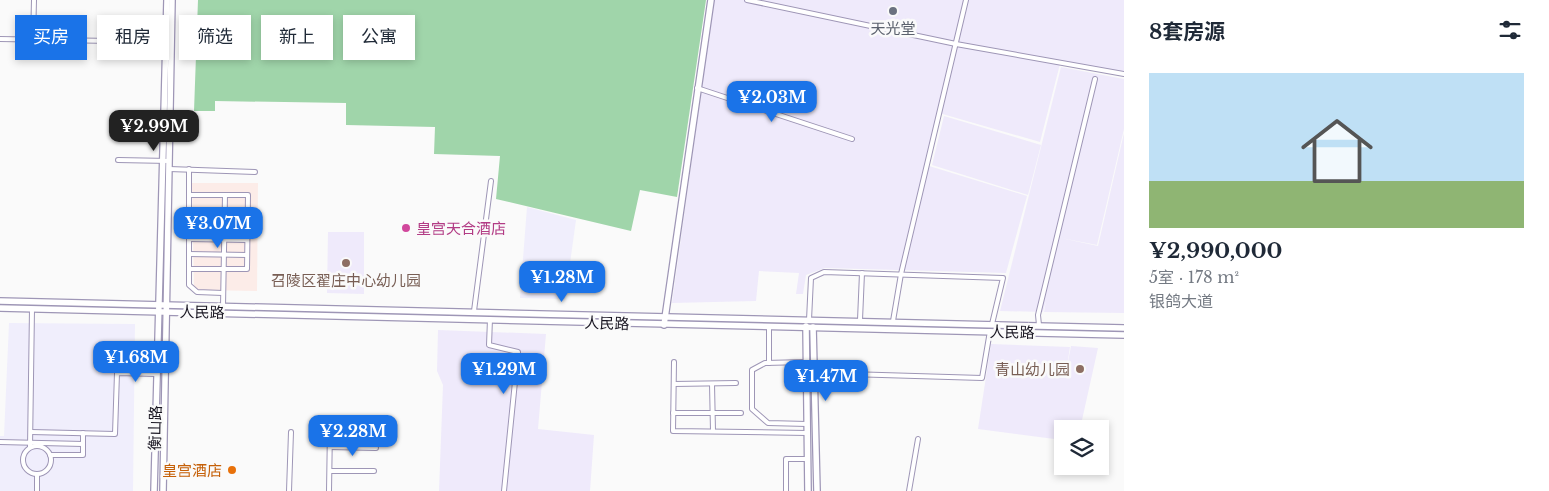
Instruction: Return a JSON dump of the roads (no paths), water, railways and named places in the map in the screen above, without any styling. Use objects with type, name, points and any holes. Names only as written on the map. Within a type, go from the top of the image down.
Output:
[{"type":"main road","points":[[167,0],[167,15]]},
{"type":"main road","points":[[166,162],[172,0]]},
{"type":"main road","points":[[664,325],[711,0]]},
{"type":"main road","points":[[166,60],[166,162]]},
{"type":"main road","name":"衡山路","points":[[164,491],[169,169],[166,162]]},
{"type":"main road","name":"衡山路","points":[[154,491],[158,312],[166,162]]},
{"type":"main road","name":"人民路","points":[[0,301],[158,312],[1124,335]]},
{"type":"main road","name":"人民路","points":[[0,308],[32,309],[159,304],[1124,328]]},
{"type":"main road","points":[[808,491],[805,328],[809,320]]},
{"type":"main road","points":[[809,320],[814,328],[817,491]]},
{"type":"main road","points":[[807,456],[816,454]]},
{"type":"street","points":[[34,0],[34,15]]},
{"type":"street","points":[[747,0],[956,44],[1124,74]]},
{"type":"street","points":[[893,321],[902,274],[966,0]]},
{"type":"street","points":[[0,39],[15,39]]},
{"type":"street","points":[[1039,325],[1038,315],[1095,79]]},
{"type":"street","points":[[697,88],[852,139]]},
{"type":"street","points":[[118,160],[166,162]]},
{"type":"street","points":[[169,169],[255,172]]},
{"type":"street","points":[[190,170],[189,285],[197,292],[223,293]]},
{"type":"street","points":[[474,311],[491,181]]},
{"type":"street","points":[[189,269],[247,268],[248,211],[248,195],[190,195]]},
{"type":"street","points":[[223,306],[224,195]]},
{"type":"street","points":[[189,211],[248,211]]},
{"type":"street","points":[[189,225],[247,226]]},
{"type":"street","points":[[189,239],[247,240]]},
{"type":"street","points":[[189,254],[247,255]]},
{"type":"street","points":[[809,320],[811,278],[824,272],[1003,278],[992,324]]},
{"type":"street","points":[[860,320],[862,273]]},
{"type":"street","points":[[32,309],[30,445],[24,454],[23,464],[28,471],[37,474],[49,468],[50,454]]},
{"type":"street","points":[[490,320],[489,345],[518,352],[504,491]]},
{"type":"street","points":[[769,326],[769,363]]},
{"type":"street","points":[[815,373],[982,378],[990,331]]},
{"type":"street","points":[[674,362],[672,431],[807,432]]},
{"type":"street","points":[[805,362],[769,363],[752,370],[752,409],[768,424],[807,424]]},
{"type":"street","points":[[30,432],[115,434],[117,373],[156,374]]},
{"type":"street","points":[[674,384],[736,383]]},
{"type":"street","points":[[712,384],[713,431]]},
{"type":"street","points":[[673,413],[741,413]]},
{"type":"street","points":[[329,491],[330,428],[377,428]]},
{"type":"street","points":[[290,491],[291,432]]},
{"type":"street","points":[[0,442],[39,446],[50,454],[83,455],[83,433]]},
{"type":"street","points":[[909,491],[918,439]]},
{"type":"street","points":[[30,445],[83,444]]},
{"type":"street","points":[[330,448],[376,448]]},
{"type":"street","points":[[786,491],[786,459],[807,456]]},
{"type":"street","points":[[330,471],[374,472]]},
{"type":"street","points":[[37,474],[37,491]]},
{"type":"place","name":"天光堂","points":[[893,11]]},
{"type":"place","name":"皇宫天合酒店","points":[[406,228]]},
{"type":"place","name":"召陵区翟庄中心幼儿园","points":[[346,263]]},
{"type":"place","name":"青山幼儿园","points":[[1080,369]]},
{"type":"place","name":"皇宫酒店","points":[[232,470]]}]
